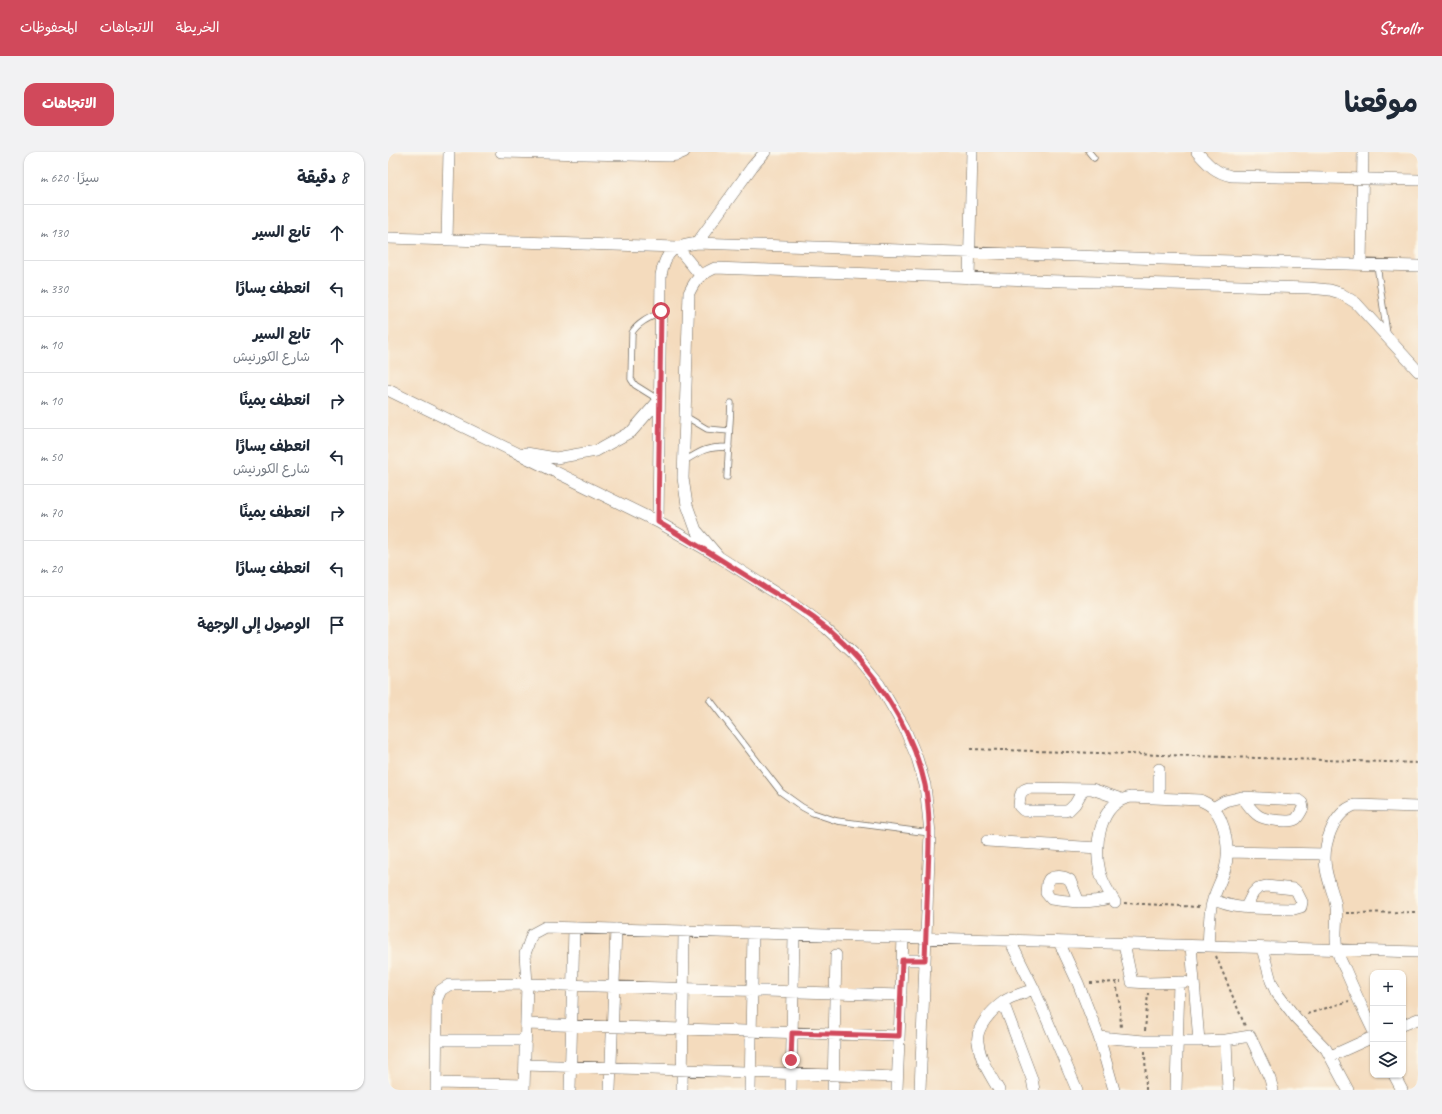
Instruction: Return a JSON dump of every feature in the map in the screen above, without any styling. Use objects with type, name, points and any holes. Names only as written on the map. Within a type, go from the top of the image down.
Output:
[{"type":"street","points":[[447,240],[449,152]]},
{"type":"street","points":[[501,152],[669,156],[684,152]]},
{"type":"street","points":[[697,243],[752,167],[765,152]]},
{"type":"street","points":[[968,278],[972,152]]},
{"type":"street","points":[[1197,152],[1212,168],[1221,174],[1231,176],[1418,180]]},
{"type":"street","points":[[1361,264],[1363,152]]},
{"type":"street","points":[[388,238],[677,247],[697,243],[1418,266]]},
{"type":"street","points":[[677,247],[700,275]]},
{"type":"street","points":[[658,522],[661,275],[663,264],[668,254],[677,247]]},
{"type":"street","points":[[719,557],[696,530],[687,505],[683,478],[689,293],[693,284],[700,275],[716,268],[968,278],[1309,288],[1330,290],[1340,293],[1356,302],[1418,371]]},
{"type":"street","points":[[388,390],[658,522],[719,557],[796,606],[826,628],[853,653],[879,684],[904,727],[917,758],[925,785],[930,833],[920,1090]]},
{"type":"street","points":[[515,452],[556,458],[596,451],[632,431],[659,400]]},
{"type":"street","points":[[1159,769],[1159,798]]},
{"type":"street","points":[[1082,790],[1072,808],[1065,811],[1025,811],[1019,806],[1020,794],[1027,788],[1092,789],[1121,799]]},
{"type":"street","points":[[1079,902],[1113,900],[1100,871],[1098,848],[1102,825],[1106,814],[1112,805],[1121,799],[1131,797],[1200,800],[1213,808],[1221,822],[1225,835],[1227,852],[1225,868],[1212,903],[1210,946]]},
{"type":"street","points":[[1213,808],[1225,801],[1242,798],[1298,800],[1302,803],[1303,808],[1298,816],[1293,820],[1288,821],[1263,818],[1256,813],[1242,798]]},
{"type":"street","points":[[1370,1024],[1337,950],[1337,913],[1326,870],[1326,844],[1336,819],[1349,807],[1355,805],[1418,807]]},
{"type":"street","points":[[987,841],[1098,848]]},
{"type":"street","points":[[1227,852],[1325,854]]},
{"type":"street","points":[[1212,903],[1246,907]]},
{"type":"street","points":[[901,995],[573,985],[527,984],[449,985],[444,987],[438,994],[437,999],[436,1087],[524,1088],[527,984],[525,954],[532,934],[544,927],[1418,952]]},
{"type":"street","points":[[570,1090],[574,928]]},
{"type":"street","points":[[610,1090],[616,929]]},
{"type":"street","points":[[682,1090],[684,931]]},
{"type":"street","points":[[750,1090],[753,934]]},
{"type":"street","points":[[791,1090],[794,935]]},
{"type":"street","points":[[897,1090],[903,938]]},
{"type":"street","points":[[1010,941],[1034,989],[1077,1090]]},
{"type":"street","points":[[1060,942],[1099,1036],[1114,1090]]},
{"type":"street","points":[[1124,944],[1132,982],[1149,983],[1194,981]]},
{"type":"street","points":[[1191,946],[1199,1041]]},
{"type":"street","points":[[1262,948],[1273,988],[1296,1018],[1322,1044],[1331,1056],[1348,1090]]},
{"type":"street","points":[[833,1090],[836,955]]},
{"type":"street","points":[[902,960],[925,960]]},
{"type":"street","points":[[1176,1090],[1179,982]]},
{"type":"street","points":[[999,1090],[981,1057],[977,1041],[980,1028],[992,1012],[1003,1002],[1034,989]]},
{"type":"street","points":[[1003,1002],[1032,1080],[1034,1090]]},
{"type":"street","points":[[1406,1024],[1418,1018]]},
{"type":"street","points":[[526,1024],[899,1036]]},
{"type":"street","points":[[1099,1036],[1144,1041],[1226,1040],[1250,1036],[1270,1079],[1273,1090]]},
{"type":"street","points":[[1331,1056],[1370,1038]]},
{"type":"street","points":[[437,1040],[526,1040]]},
{"type":"street","points":[[1226,1040],[1228,1090]]},
{"type":"street","points":[[524,1065],[897,1077]]},
{"type":"street","points":[[1396,1078],[1402,1090]]},
{"type":"lane","points":[[1089,152],[1094,158]]},
{"type":"lane","points":[[1377,265],[1387,337]]},
{"type":"lane","points":[[659,400],[635,385],[631,379],[632,333],[634,329],[661,311]]},
{"type":"lane","points":[[727,477],[731,403]]},
{"type":"lane","points":[[685,416],[707,429],[729,431]]},
{"type":"lane","points":[[683,462],[703,450],[714,447],[729,447]]},
{"type":"lane","points":[[710,700],[782,792],[802,807],[818,815],[836,821],[930,833]]},
{"type":"path","points":[[970,749],[1418,763]]},
{"type":"path","points":[[1113,900],[1212,903]]},
{"type":"path","points":[[1337,913],[1418,912]]},
{"type":"path","points":[[1210,946],[1250,1036]]},
{"type":"path","points":[[1116,982],[1120,1007],[1122,1038]]},
{"type":"path","points":[[1078,983],[1132,982]]},
{"type":"path","points":[[1146,1090],[1144,1041],[1149,983]]},
{"type":"path","points":[[1296,1018],[1358,998]]},
{"type":"route","points":[[661,311],[658,522],[719,557],[796,606],[826,628],[853,653],[879,684],[904,727],[917,758],[925,785],[930,833],[925,960],[902,960],[899,1036],[792,1033],[791,1060]]}]
